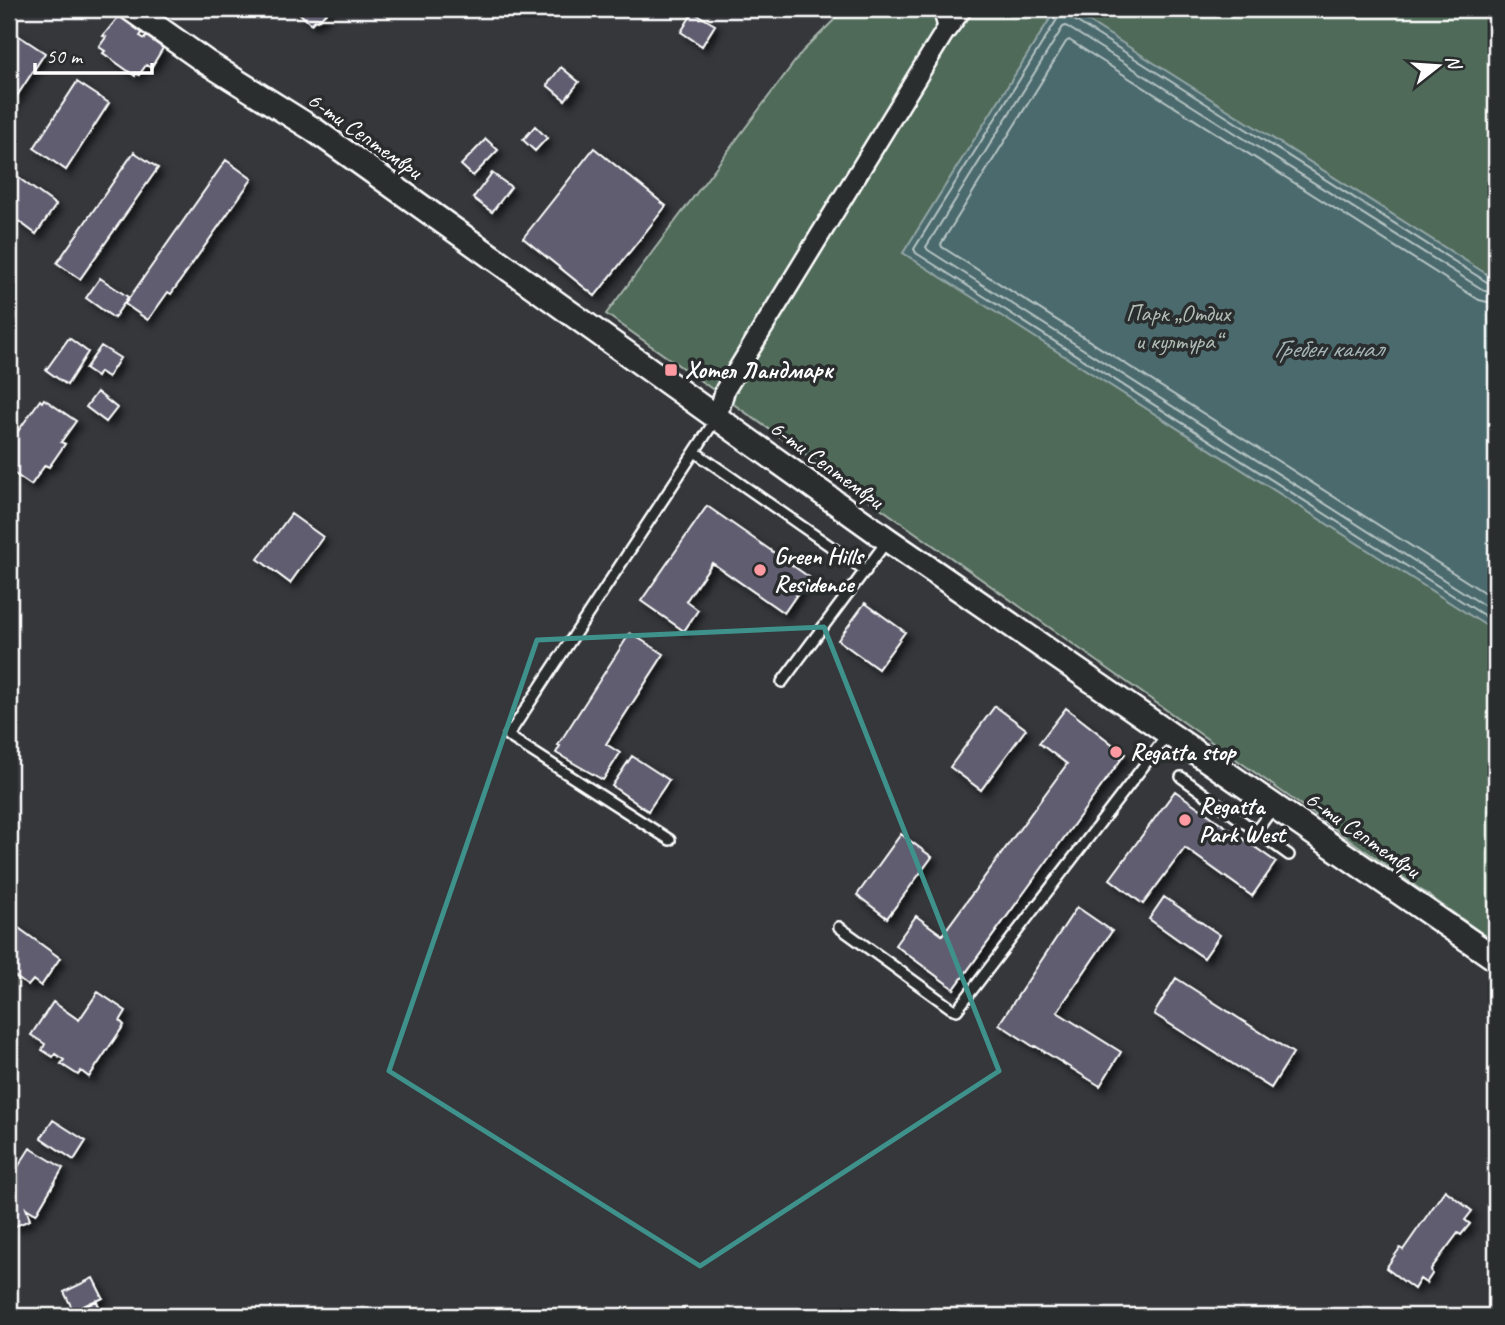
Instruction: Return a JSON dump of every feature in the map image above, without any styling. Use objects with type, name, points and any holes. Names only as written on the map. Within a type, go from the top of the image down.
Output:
[{"type":"street","name":"6-ти Септември","points":[[131,9],[206,62],[313,129],[888,540],[1496,958]]},
{"type":"street","points":[[717,418],[725,390],[944,33],[962,9]]},
{"type":"lane","points":[[938,9],[944,33]]},
{"type":"lane","points":[[670,840],[508,736],[717,418]]},
{"type":"lane","points":[[695,452],[866,571]]},
{"type":"lane","points":[[782,682],[888,540]]},
{"type":"lane","points":[[839,927],[957,1010],[1170,732]]},
{"type":"lane","points":[[1181,777],[1289,855]]},
{"type":"lane","points":[[1256,831],[1275,805]]},
{"type":"highlighted area","points":[[824,627],[999,1071],[700,1266],[389,1071],[537,640]]},
{"type":"green space","name":"Парк „Отдих и култура“","points":[[845,9],[1496,9],[1496,943],[606,314],[802,52]]},
{"type":"water","name":"Гребен канал","points":[[1056,9],[1069,9],[1496,280],[1496,632],[903,253]]},
{"type":"building","points":[[295,9],[330,9],[311,24]]},
{"type":"building","points":[[693,12],[715,25],[702,46],[681,32]]},
{"type":"building","points":[[119,16],[143,32],[140,36],[145,39],[146,36],[163,48],[151,68],[146,65],[139,75],[136,73],[135,76],[103,53],[105,51],[99,47],[106,37],[103,36]]},
{"type":"building","points":[[13,32],[45,53],[9,108],[9,39]]},
{"type":"building","points":[[561,67],[579,82],[565,100],[547,85]]},
{"type":"building","points":[[77,82],[109,103],[66,170],[34,148]]},
{"type":"building","points":[[535,126],[547,138],[535,151],[523,140]]},
{"type":"building","points":[[486,139],[498,150],[473,176],[461,165]]},
{"type":"building","points":[[594,148],[666,206],[595,296],[523,238]]},
{"type":"building","points":[[134,152],[158,168],[80,279],[57,263]]},
{"type":"building","points":[[226,160],[252,179],[171,294],[168,292],[148,320],[125,304]]},
{"type":"building","points":[[9,171],[56,205],[36,234],[9,214]]},
{"type":"building","points":[[492,173],[511,187],[492,212],[473,198]]},
{"type":"building","points":[[100,278],[128,297],[114,318],[86,298]]},
{"type":"building","points":[[69,338],[88,352],[67,385],[46,370]]},
{"type":"building","points":[[101,346],[120,358],[108,377],[100,372],[97,377],[85,369]]},
{"type":"building","points":[[97,392],[117,408],[106,422],[86,407]]},
{"type":"building","points":[[44,399],[76,421],[61,442],[65,444],[49,467],[45,465],[31,485],[9,470],[9,444],[40,400],[42,402]]},
{"type":"building","name":"Green Hills Residence","points":[[707,506],[809,577],[784,613],[712,563],[686,601],[698,610],[684,631],[641,601]]},
{"type":"building","points":[[291,514],[323,537],[290,583],[258,559]]},
{"type":"building","points":[[865,603],[905,632],[878,669],[838,640]]},
{"type":"building","points":[[630,633],[664,654],[606,744],[620,753],[603,780],[556,753],[560,746],[558,745]]},
{"type":"building","points":[[995,706],[1026,729],[981,790],[950,767]]},
{"type":"building","points":[[1066,708],[1125,754],[954,989],[895,945],[916,916],[942,935],[1067,764],[1039,743]]},
{"type":"building","points":[[632,756],[669,780],[648,811],[612,786]]},
{"type":"building","name":"Regatta Park West","points":[[1175,791],[1276,862],[1252,896],[1185,848],[1143,904],[1110,879]]},
{"type":"building","points":[[901,834],[932,857],[887,918],[857,895]]},
{"type":"building","points":[[1164,897],[1220,935],[1204,958],[1149,919]]},
{"type":"building","points":[[1077,907],[1112,931],[1057,1012],[1121,1052],[1100,1086],[999,1024]]},
{"type":"building","points":[[9,921],[60,958],[41,986],[33,980],[28,986],[9,972]]},
{"type":"building","points":[[1176,978],[1293,1053],[1271,1088],[1154,1014]]},
{"type":"building","points":[[98,992],[126,1011],[120,1021],[124,1025],[89,1077],[81,1071],[78,1075],[61,1064],[64,1060],[42,1050],[45,1044],[31,1035],[53,1002],[79,1020]]},
{"type":"building","points":[[53,1120],[86,1141],[74,1160],[41,1138]]},
{"type":"building","points":[[30,1148],[63,1168],[36,1214],[26,1208],[30,1220],[13,1227],[9,1216],[9,1181]]},
{"type":"building","points":[[1445,1190],[1472,1211],[1465,1220],[1470,1224],[1461,1235],[1458,1233],[1431,1269],[1432,1274],[1426,1283],[1420,1279],[1414,1289],[1386,1268],[1400,1248],[1403,1250]]},
{"type":"building","points":[[93,1278],[103,1298],[74,1312],[64,1292]]},
{"type":"building","points":[[96,1300],[104,1316],[83,1316],[79,1308]]},
{"type":"place","name":"Хотел Ландмарк","points":[[671,370]]},
{"type":"place","name":"Green Hills Residence","points":[[760,570]]},
{"type":"place","name":"Regatta stop","points":[[1116,752]]},
{"type":"place","name":"Regatta Park West","points":[[1185,820]]}]
